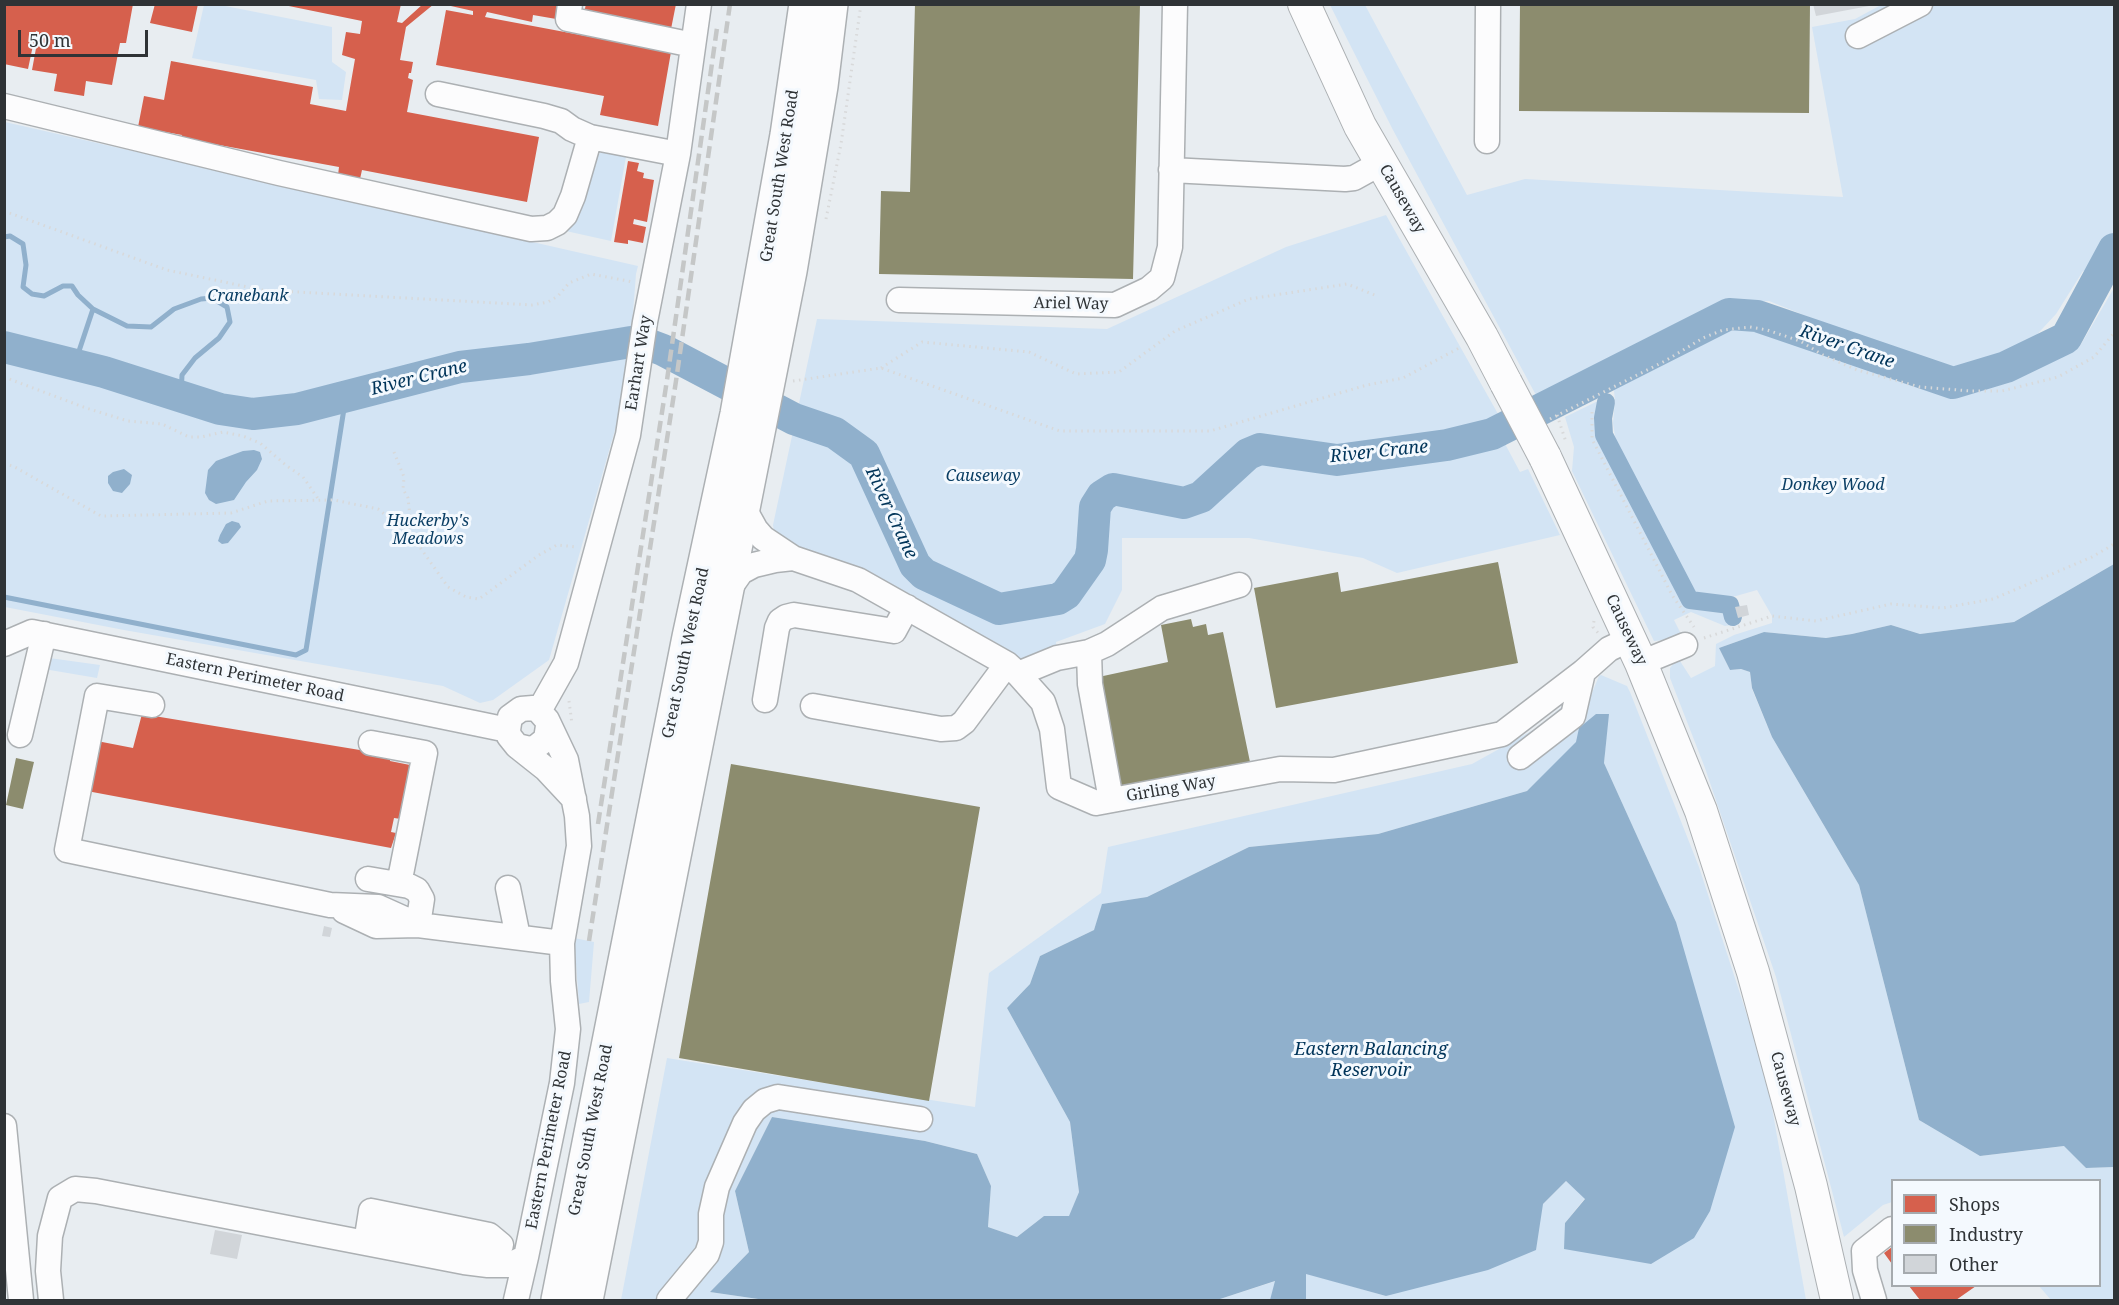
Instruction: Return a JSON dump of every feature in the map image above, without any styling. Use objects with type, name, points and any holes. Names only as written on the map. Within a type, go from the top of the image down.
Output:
[{"type":"highway","name":"Great South West Road","points":[[769,371],[788,135],[806,4]]},
{"type":"highway","name":"Great South West Road","points":[[558,1300],[689,637],[748,420],[769,371],[805,186],[831,4]]},
{"type":"highway","name":"Great South West Road","points":[[586,1300],[744,500],[748,420]]},
{"type":"main road","name":"Causeway","points":[[1305,4],[1360,126],[1506,382],[1548,464],[1627,650],[1701,811],[1753,972],[1811,1186],[1837,1300]]},
{"type":"street","points":[[570,4],[568,19],[693,45]]},
{"type":"street","name":"Earhart Way","points":[[544,718],[566,663],[628,435],[645,321],[678,154],[699,4]]},
{"type":"street","name":"Ariel Way","points":[[899,300],[1115,305],[1149,289],[1162,278],[1170,247],[1175,4]]},
{"type":"street","points":[[1487,141],[1488,4]]},
{"type":"street","points":[[1858,36],[1920,4]]},
{"type":"street","points":[[438,94],[544,116],[561,121],[590,137],[678,154]]},
{"type":"street","points":[[4,106],[531,229],[547,228],[557,224],[565,215],[573,196],[590,137]]},
{"type":"street","points":[[1171,170],[1345,179],[1354,178],[1381,163]]},
{"type":"street","name":"Girling Way","points":[[744,500],[746,512],[756,530],[763,538],[793,558],[858,580],[1012,669],[1043,702],[1052,729],[1059,787],[1096,803],[1280,769],[1334,770],[1502,734],[1583,672],[1627,650],[1694,642]]},
{"type":"street","name":"Girling Way","points":[[725,598],[730,586],[741,572],[754,565],[793,558]]},
{"type":"street","points":[[813,706],[941,729],[956,728],[1012,669],[1089,652],[1107,644],[1162,608],[1239,585]]},
{"type":"street","points":[[765,700],[777,628],[780,621],[786,617],[794,615],[894,631],[907,607]]},
{"type":"street","name":"Eastern Perimeter Road","points":[[4,644],[32,632],[44,634],[512,738]]},
{"type":"street","points":[[21,735],[44,634]]},
{"type":"street","points":[[1089,652],[1090,684],[1111,800]]},
{"type":"street","points":[[1520,757],[1573,716],[1583,672]]},
{"type":"street","points":[[152,705],[98,696],[67,850],[330,905],[378,908],[418,925],[562,943]]},
{"type":"street","points":[[512,738],[524,748],[536,747],[546,739],[544,718],[527,708],[515,712],[510,717],[512,738],[574,799]]},
{"type":"street","name":"Eastern Perimeter Road","points":[[516,1300],[562,1083],[568,1009],[563,981],[562,943],[579,846],[574,799],[566,760],[544,718]]},
{"type":"street","points":[[371,743],[424,753],[399,884]]},
{"type":"street","points":[[368,879],[399,884],[417,890],[422,899],[418,925]]},
{"type":"street","points":[[508,888],[518,938]]},
{"type":"street","points":[[669,1300],[707,1254],[711,1242],[711,1214],[717,1188],[745,1123],[754,1110],[765,1101],[778,1097],[920,1119]]},
{"type":"street","points":[[4,1126],[21,1300]]},
{"type":"street","points":[[51,1300],[48,1271],[50,1236],[60,1198],[75,1189],[96,1191],[464,1262],[509,1265],[526,1257]]},
{"type":"street","points":[[370,1216],[501,1245],[526,1257]]},
{"type":"street","points":[[1874,1300],[1865,1270],[1864,1251],[1891,1231]]},
{"type":"path","points":[[4,211],[168,270],[262,290],[531,305],[548,302],[558,296],[569,283],[591,274],[652,284]]},
{"type":"path","points":[[881,368],[922,342],[1029,352],[1076,374],[1119,372],[1175,331],[1249,299],[1347,284],[1377,296]]},
{"type":"path","points":[[1596,396],[1665,361],[1703,338],[1723,330],[1750,327],[1767,330],[1800,341],[1823,355],[1857,370],[1920,387],[1971,391],[2002,391],[2058,377],[2094,357],[2115,333]]},
{"type":"path","points":[[769,371],[881,368],[1060,431],[1210,431],[1367,384],[1402,378],[1466,345]]},
{"type":"path","points":[[4,377],[86,408],[128,421],[162,424],[189,437],[223,432],[243,436],[260,443],[286,466],[303,477],[319,500]]},
{"type":"path","points":[[1592,412],[1592,439],[1694,642],[1772,616],[1816,621],[1891,604],[1943,608],[1993,599],[2092,557],[2115,544]]},
{"type":"path","points":[[394,452],[404,477],[412,537]]},
{"type":"path","points":[[4,464],[13,466],[100,516],[231,513],[268,501],[334,500],[378,509],[412,537],[448,587],[466,597],[479,599],[539,555],[557,545],[596,552]]},
{"type":"path","points":[[1595,618],[1593,627],[1627,650]]},
{"type":"path","points":[[570,696],[572,731]]},
{"type":"green space","points":[[204,5],[220,5],[332,27],[332,62],[346,72],[342,100],[319,99],[316,80],[192,58]]},
{"type":"green space","points":[[1330,5],[1365,5],[1467,195],[1525,179],[1843,197],[1812,27],[1855,19],[1881,5],[2114,5],[2114,282],[2083,271],[2056,314],[2030,342],[1960,370],[1881,346],[1769,301],[1730,303],[1537,397],[1393,130]]},
{"type":"green space","points":[[5,122],[638,266],[630,351],[621,409],[549,660],[493,700],[480,703],[443,686],[5,607]]},
{"type":"green space","points":[[608,147],[627,151],[611,241],[566,231],[589,162]]},
{"type":"green space","name":"Causeway","points":[[1386,215],[1502,421],[1495,425],[1520,472],[1528,469],[1560,535],[1397,573],[1363,558],[1249,538],[1122,538],[1122,590],[1105,624],[1056,642],[1057,658],[1018,674],[776,547],[773,525],[817,319],[1107,329],[1286,247]]},
{"type":"green space","name":"Donkey Wood","points":[[2114,288],[2114,564],[2014,622],[1920,634],[1891,625],[1826,638],[1764,632],[1719,648],[1730,670],[1741,669],[1750,672],[1752,689],[1772,737],[1859,885],[1919,1120],[1980,1156],[2065,1146],[2086,1168],[2114,1167],[2114,1300],[2051,1300],[2040,1287],[2101,1287],[2101,1179],[1891,1179],[1891,1202],[1883,1205],[1844,1237],[1776,977],[1705,768],[1670,678],[1670,668],[1678,658],[1691,678],[1715,666],[1716,644],[1734,635],[1772,623],[1772,616],[1757,590],[1722,600],[1693,595],[1617,449],[1613,423],[1615,400],[1613,381],[1718,327],[1736,323],[1803,338],[1923,380],[1954,387],[2002,381],[2080,346]]},
{"type":"green space","points":[[1598,401],[1599,436],[1688,602],[1728,608],[1731,625],[1725,626],[1691,612],[1674,620],[1683,638],[1654,641],[1572,471],[1574,447],[1565,417]]},
{"type":"green space","points":[[42,657],[100,665],[97,678],[38,668]]},
{"type":"green space","points":[[1601,675],[1627,686],[1699,867],[1766,1074],[1806,1300],[1306,1300],[1305,1273],[1386,1296],[1543,1204],[1566,1181],[1585,1198],[1565,1223],[1651,1264],[1676,922],[1604,763],[1608,714],[1527,791],[1378,834],[1249,847],[1147,897],[1103,904],[1094,930],[1040,956],[1030,984],[1007,1008],[1070,1122],[1079,1192],[1070,1216],[1044,1216],[1017,1237],[988,1227],[991,1186],[977,1154],[925,1141],[772,1117],[735,1191],[749,1252],[710,1292],[765,1300],[621,1300],[667,1058],[975,1107],[989,973],[1101,893],[1108,847],[1472,764],[1535,729],[1569,701],[1587,705]]},
{"type":"green space","points":[[574,938],[594,942],[589,1002],[579,1004]]},
{"type":"green space","points":[[1276,1281],[1271,1300],[1217,1300]]},
{"type":"water","points":[[243,451],[260,452],[262,459],[257,470],[234,500],[216,504],[209,500],[205,493],[208,470],[216,461]]},
{"type":"water","points":[[124,469],[132,475],[130,484],[122,493],[113,491],[108,483],[108,476]]},
{"type":"water","points":[[232,521],[239,523],[241,527],[228,543],[222,544],[218,541],[220,535],[226,524]]},
{"type":"water","points":[[2114,564],[2114,1167],[2086,1168],[2064,1146],[1980,1156],[1919,1120],[1859,885],[1772,737],[1752,688],[1750,672],[1741,669],[1730,670],[1719,648],[1764,632],[1826,638],[1891,625],[1920,634],[2014,622]]},
{"type":"water","name":"Eastern Balancing Reservoir","points":[[1596,714],[1609,714],[1604,763],[1676,922],[1735,1127],[1710,1211],[1694,1238],[1651,1264],[1564,1249],[1565,1223],[1585,1199],[1566,1181],[1543,1204],[1536,1250],[1488,1270],[1386,1296],[1306,1274],[1306,1300],[1270,1300],[1275,1281],[1217,1300],[765,1300],[710,1292],[749,1252],[735,1191],[772,1117],[925,1141],[977,1154],[991,1186],[988,1227],[1017,1237],[1044,1216],[1069,1216],[1079,1192],[1070,1122],[1007,1008],[1030,984],[1040,956],[1094,930],[1102,904],[1147,897],[1249,847],[1378,834],[1527,791],[1576,742],[1579,728]]},
{"type":"building: Shops","points":[[4,4],[100,6],[100,4],[133,4],[126,43],[120,43],[112,85],[86,81],[84,96],[54,91],[57,74],[32,70],[39,32],[36,31],[28,69],[4,64]]},
{"type":"building: Shops","points":[[155,4],[198,4],[192,32],[150,23]]},
{"type":"building: Shops","points":[[279,4],[401,4],[397,22],[402,23],[423,4],[434,4],[406,27],[400,60],[413,62],[408,78],[413,80],[407,112],[539,137],[527,202],[362,170],[360,179],[338,175],[339,167],[181,138],[182,135],[138,127],[144,96],[164,100],[171,61],[313,87],[310,104],[346,111],[355,59],[342,55],[346,32],[360,34],[362,21]]},
{"type":"building: Shops","points":[[442,4],[565,4],[562,20],[533,15],[532,22],[487,12],[485,17],[671,52],[658,126],[600,115],[604,96],[436,65],[446,10],[473,15],[473,11]]},
{"type":"building: Shops","points":[[586,4],[676,4],[671,29],[584,13]]},
{"type":"building: Shops","points":[[628,161],[639,163],[637,171],[644,173],[643,178],[654,180],[647,222],[634,219],[633,224],[646,227],[643,243],[628,240],[628,244],[614,242]]},
{"type":"building: Shops","points":[[142,714],[390,755],[390,761],[410,765],[401,819],[394,818],[391,832],[396,833],[391,848],[87,791],[97,741],[133,748]]},
{"type":"building: Shops","points":[[1891,1248],[1891,1263],[1884,1253]]},
{"type":"building: Shops","points":[[1910,1287],[1975,1287],[1956,1300],[1920,1300]]},
{"type":"building: Industry","points":[[915,4],[1140,4],[1133,279],[879,274],[881,191],[910,192]]},
{"type":"building: Industry","points":[[1520,4],[1810,4],[1809,113],[1519,111]]},
{"type":"building: Industry","points":[[1498,562],[1518,663],[1276,708],[1254,588],[1338,572],[1341,592]]},
{"type":"building: Industry","points":[[1191,619],[1193,627],[1206,624],[1208,635],[1223,632],[1250,762],[1118,790],[1094,678],[1168,662],[1161,625]]},
{"type":"building: Industry","points":[[16,758],[34,762],[23,809],[6,805]]},
{"type":"building: Industry","points":[[731,764],[980,807],[929,1101],[679,1058]]},
{"type":"building: Other","points":[[1813,4],[1869,4],[1869,6],[1816,16]]},
{"type":"building: Other","points":[[1747,605],[1749,615],[1738,618],[1735,607]]},
{"type":"building: Other","points":[[324,926],[332,928],[330,937],[322,936]]},
{"type":"building: Other","points":[[215,1230],[242,1235],[237,1259],[210,1254]]},
{"type":"waterway","name":"River Crane","points":[[4,237],[10,236],[23,244],[26,265],[23,287],[32,294],[44,296],[63,286],[72,286],[93,309],[127,326],[151,327],[174,309],[201,299],[212,298],[227,307],[230,322],[219,338],[195,358],[182,375],[181,396]]},
{"type":"waterway","name":"River Crane","points":[[4,347],[104,372],[220,409],[253,414],[297,409],[460,367],[529,359],[631,342],[647,344],[663,350],[794,419],[835,433],[864,454],[915,565],[924,574],[999,609],[1058,599],[1066,594],[1090,560],[1095,507],[1102,496],[1113,489],[1184,503],[1201,497],[1248,454],[1260,449],[1337,460],[1447,445],[1492,434],[1729,314],[1757,316],[1953,383],[2006,367],[2066,338],[2114,249]]},
{"type":"waterway","name":"River Crane","points":[[75,363],[93,309]]},
{"type":"waterway","points":[[1608,383],[1613,375]]},
{"type":"waterway","points":[[4,597],[296,655],[306,650],[346,396]]},
{"type":"waterway","points":[[1606,402],[1603,418],[1604,435],[1690,600],[1730,605],[1733,617]]},
{"type":"railway","points":[[589,941],[676,381],[730,4]]},
{"type":"railway","points":[[598,824],[667,380],[717,28]]},
{"type":"park label","name":"Cranebank","points":[[248,296]]},
{"type":"park label","name":"Huckerby's Meadows","points":[[428,530]]}]
